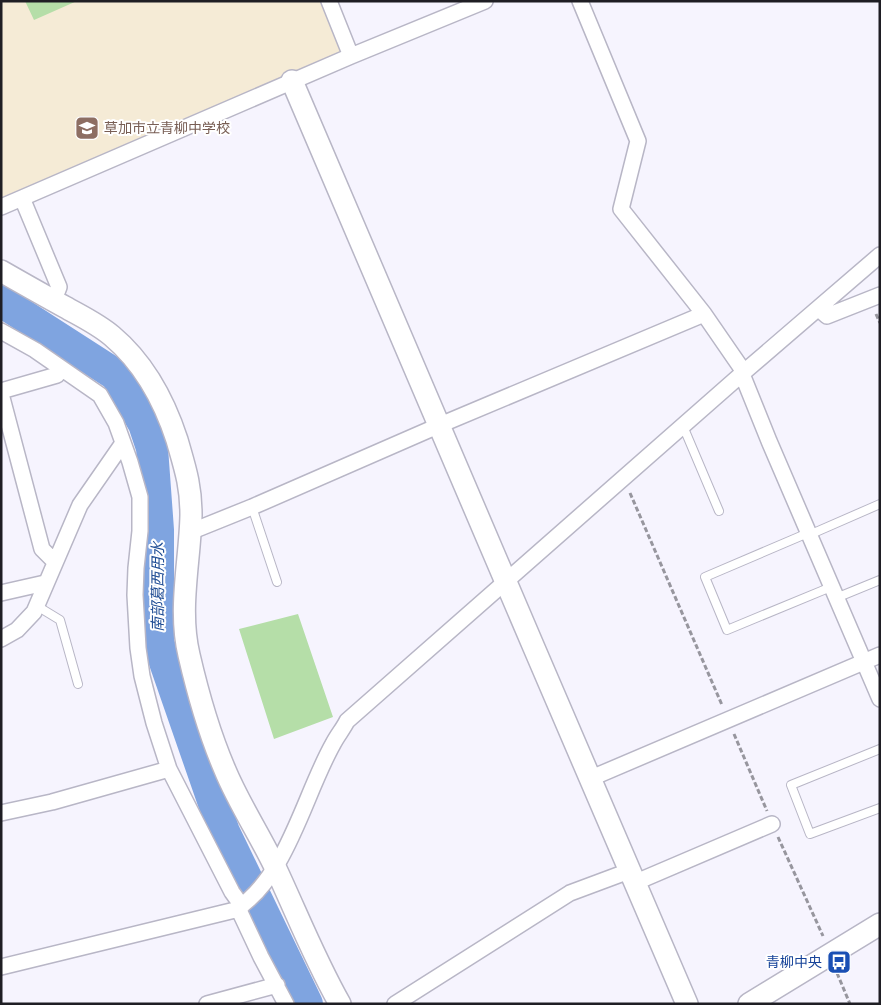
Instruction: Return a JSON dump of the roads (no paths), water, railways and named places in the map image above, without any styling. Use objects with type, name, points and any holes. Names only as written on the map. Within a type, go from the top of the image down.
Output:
[{"type":"street","points":[[329,1],[351,56]]},
{"type":"street","points":[[1,207],[292,81],[484,1]]},
{"type":"street","points":[[580,1],[638,141],[621,209],[704,314],[743,373],[769,441],[880,699]]},
{"type":"street","points":[[292,81],[440,424],[589,779],[687,1004]]},
{"type":"street","points":[[22,198],[59,287],[54,300]]},
{"type":"street","points":[[1,966],[240,907],[273,871],[285,850],[332,745],[347,722],[506,584],[743,373],[880,256]]},
{"type":"street","points":[[1,271],[87,319],[111,336],[136,360],[155,388],[166,412],[187,472],[190,489],[190,532],[185,600],[185,631],[203,710],[225,770],[321,970],[340,1004]]},
{"type":"street","points":[[819,309],[827,316],[880,295]]},
{"type":"street","points":[[190,532],[252,507],[440,424],[704,314]]},
{"type":"street","points":[[1,331],[61,368],[100,395],[116,423],[140,497],[140,531],[136,568],[138,648],[142,676],[154,723],[169,769],[240,907],[257,949],[286,1004]]},
{"type":"street","points":[[54,561],[42,549],[1,393],[57,375],[61,368]]},
{"type":"street","points":[[1,639],[17,630],[37,606],[54,561],[80,505],[123,443]]},
{"type":"street","points":[[1,593],[45,584]]},
{"type":"street","points":[[589,779],[880,655]]},
{"type":"street","points":[[1,812],[52,802],[169,769]]},
{"type":"street","points":[[395,1004],[570,893],[632,877],[772,824]]},
{"type":"street","points":[[749,1004],[880,924]]},
{"type":"street","points":[[207,1004],[277,985]]},
{"type":"lane","points":[[683,426],[719,511]]},
{"type":"lane","points":[[880,504],[705,577],[727,630],[833,593],[880,580]]},
{"type":"lane","points":[[252,507],[277,582]]},
{"type":"lane","points":[[37,606],[60,620],[78,684]]},
{"type":"lane","points":[[880,749],[791,785],[810,834],[880,808]]},
{"type":"waterway","name":"南部葛西用水","points":[[1,301],[116,375],[144,424],[152,448],[158,530],[158,642],[224,832],[307,1004]]},
{"type":"place","name":"草加市立青柳中学校","points":[[87,128]]},
{"type":"place","name":"青柳中央","points":[[839,962]]}]
